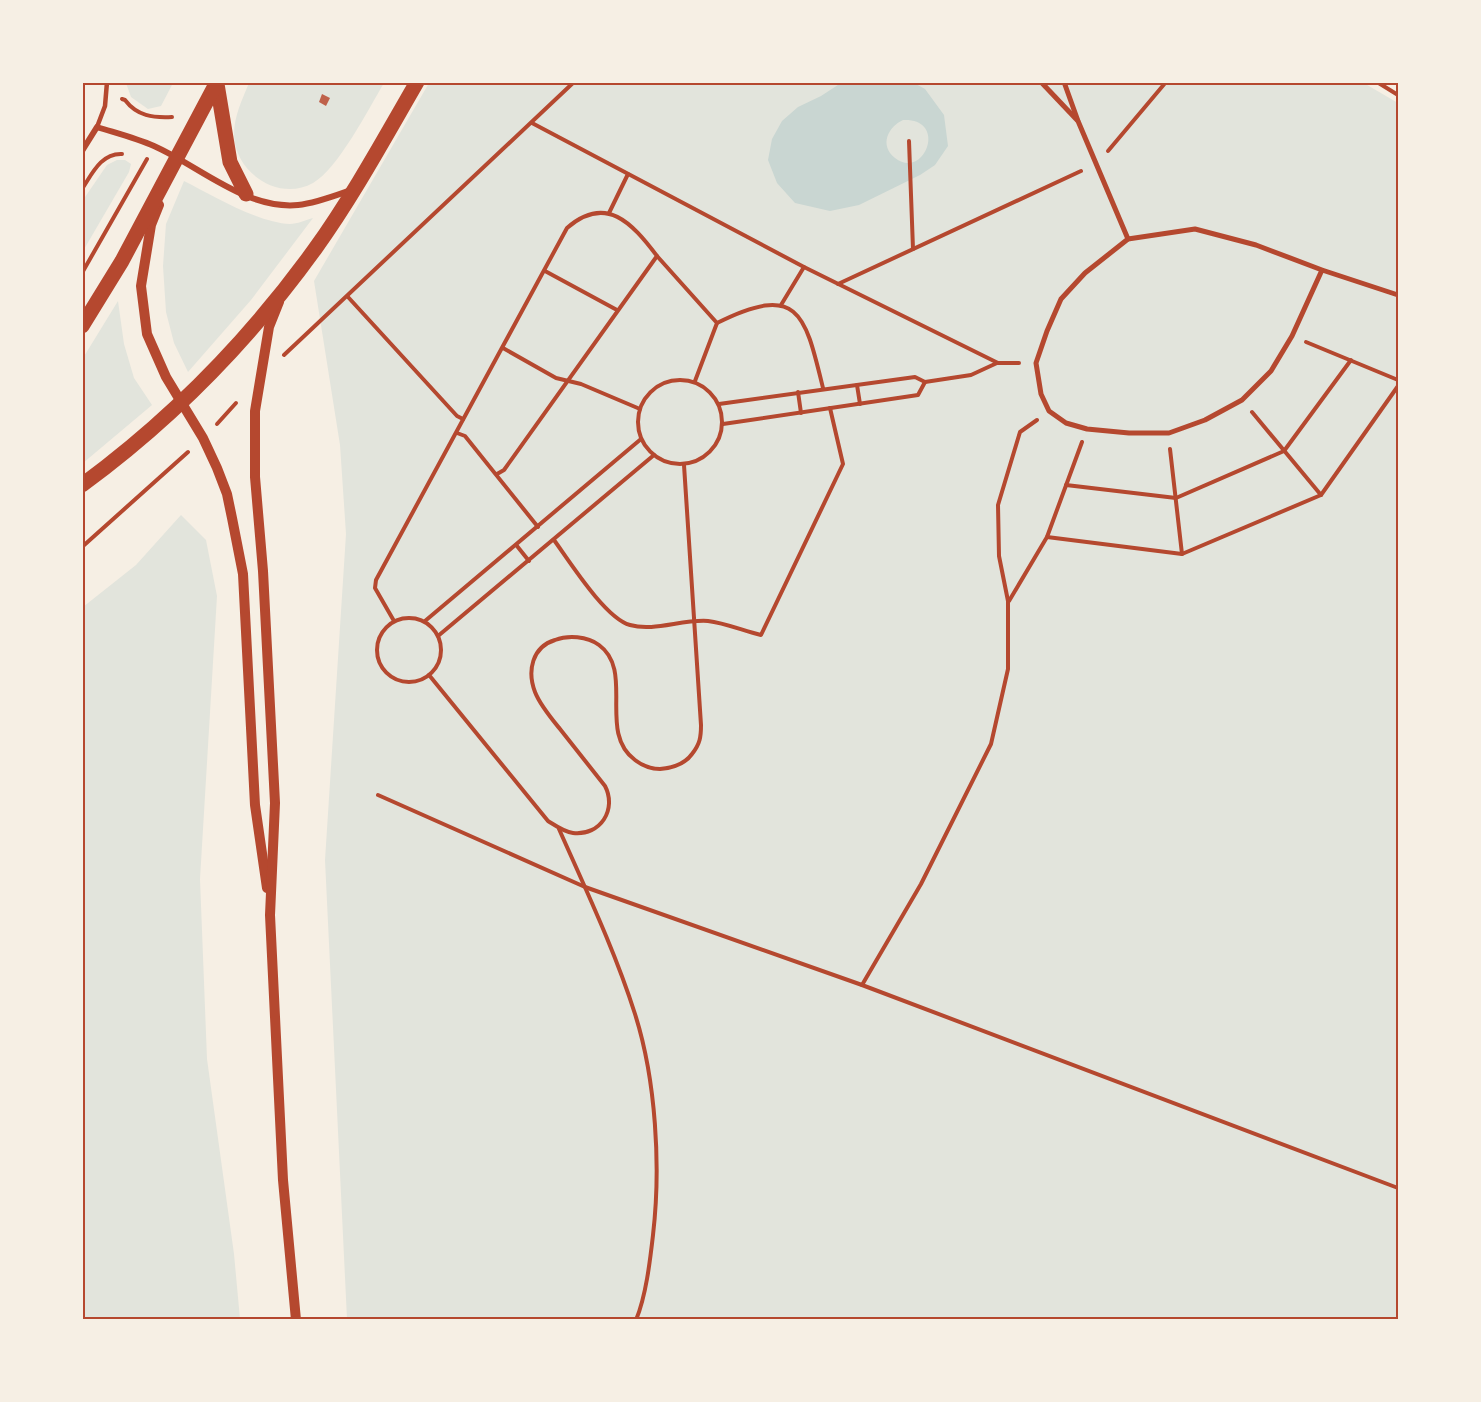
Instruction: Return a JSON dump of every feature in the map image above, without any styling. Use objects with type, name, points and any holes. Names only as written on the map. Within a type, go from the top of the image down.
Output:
[{"type":"main road","points":[[82,485],[118,459],[182,403],[227,357],[284,289],[315,249],[355,189],[417,82]]},
{"type":"main road","points":[[82,326],[122,261],[217,83]]},
{"type":"main road","points":[[217,83],[230,162],[246,195]]},
{"type":"street","points":[[1041,82],[1078,121]]},
{"type":"street","points":[[1064,82],[1128,239]]},
{"type":"street","points":[[82,151],[97,126],[154,146],[175,162],[231,189],[265,202],[296,205],[355,189]]},
{"type":"street","points":[[175,162],[151,225],[141,286],[147,334],[165,376],[203,438],[227,494],[243,574],[255,806],[270,915],[283,1180],[296,1320]]},
{"type":"street","points":[[1322,270],[1292,336],[1271,371],[1242,400],[1205,420],[1168,433],[1129,433],[1087,429],[1066,423],[1050,411],[1041,393],[1036,363],[1061,299],[1085,273],[1128,239],[1195,229],[1256,245],[1398,295]]},
{"type":"street","points":[[270,915],[275,803],[263,571],[255,477],[255,411],[269,327],[284,289]]},
{"type":"lane","points":[[97,126],[105,106],[108,82]]},
{"type":"path","points":[[82,547],[203,438],[260,378],[574,82]]},
{"type":"path","points":[[838,284],[1097,164],[1166,82]]},
{"type":"path","points":[[1377,82],[1398,95]]},
{"type":"path","points":[[82,273],[172,117],[154,118],[141,114],[131,108],[125,100]]},
{"type":"path","points":[[532,123],[804,267],[998,363]]},
{"type":"path","points":[[909,141],[914,249]]},
{"type":"path","points":[[82,189],[107,156],[119,153],[129,156]]},
{"type":"path","points":[[136,160],[144,164]]},
{"type":"path","points":[[609,213],[628,174]]},
{"type":"path","points":[[394,621],[375,588],[376,580],[567,228],[585,215],[609,213],[620,216],[717,323]]},
{"type":"path","points":[[497,474],[504,470],[616,310],[657,256]]},
{"type":"path","points":[[781,305],[804,267]]},
{"type":"path","points":[[545,271],[616,310]]},
{"type":"path","points":[[348,297],[457,416],[463,419]]},
{"type":"path","points":[[695,381],[717,323],[756,307],[781,305],[797,315],[806,328],[823,388]]},
{"type":"path","points":[[1292,336],[1398,380]]},
{"type":"path","points":[[503,348],[556,378],[568,380],[640,409]]},
{"type":"path","points":[[1066,486],[1176,498],[1284,451],[1350,360]]},
{"type":"path","points":[[720,405],[823,388],[915,377],[925,382],[971,375],[998,363],[1036,363]]},
{"type":"path","points":[[676,379],[695,381],[707,388],[720,405],[723,424],[716,446],[702,459],[684,465],[669,463],[654,455],[641,439],[638,425],[640,409],[646,396],[656,386],[676,379]]},
{"type":"path","points":[[723,424],[918,395],[925,382]]},
{"type":"path","points":[[857,385],[860,404]]},
{"type":"path","points":[[1047,537],[1182,554],[1321,495],[1396,393],[1398,386]]},
{"type":"path","points":[[798,392],[801,413]]},
{"type":"path","points":[[1242,400],[1321,495]]},
{"type":"path","points":[[554,540],[603,605],[617,618],[630,625],[649,626],[707,621],[761,635],[843,464],[830,408]]},
{"type":"path","points":[[862,985],[882,947],[921,884],[991,744],[1008,669],[1008,602],[999,556],[998,505],[1020,432],[1050,411]]},
{"type":"path","points":[[1008,602],[1047,537],[1087,429]]},
{"type":"path","points":[[457,433],[465,436],[538,527]]},
{"type":"path","points":[[1168,433],[1182,554]]},
{"type":"path","points":[[425,621],[517,546],[641,439]]},
{"type":"path","points":[[438,636],[654,455]]},
{"type":"path","points":[[429,675],[548,821],[558,829],[573,833],[587,832],[598,826],[609,810],[611,796],[606,786],[546,711],[535,693],[530,677],[532,664],[536,654],[544,645],[568,637],[586,638],[599,645],[608,655],[614,668],[620,743],[629,756],[644,767],[660,769],[677,766],[689,758],[701,739],[684,465]]},
{"type":"path","points":[[517,546],[529,561]]},
{"type":"path","points":[[406,618],[425,621],[438,636],[440,654],[438,662],[429,675],[418,681],[402,682],[393,678],[381,667],[377,657],[377,642],[383,630],[394,621],[406,618]]},
{"type":"path","points":[[378,795],[585,887],[862,985],[1398,1188]]},
{"type":"path","points":[[558,829],[615,960],[635,1016],[647,1069],[655,1136],[657,1202],[650,1255],[636,1320]]},
{"type":"shaded area","points":[[126,82],[173,83],[161,106],[148,109],[131,97]]},
{"type":"shaded area","points":[[1362,82],[1398,103],[1398,1319],[347,1319],[325,860],[346,534],[340,445],[314,281],[429,83]]},
{"type":"shaded area","points":[[249,83],[384,83],[352,137],[323,176],[300,188],[286,189],[273,186],[250,172],[236,149],[235,121]]},
{"type":"shaded area","points":[[841,83],[914,83],[925,89],[944,115],[948,146],[935,165],[920,175],[859,205],[830,211],[795,203],[777,183],[768,160],[772,139],[782,121],[798,107]],"holes":[[[903,120],[917,122],[925,128],[928,137],[927,147],[922,156],[906,163],[890,153],[887,148],[887,137],[893,127]]]},
{"type":"shaded area","points":[[117,160],[125,160],[131,164],[129,172],[83,251],[83,200],[107,165]]},
{"type":"shaded area","points":[[184,181],[264,219],[290,224],[313,218],[251,300],[188,372],[174,343],[166,312],[163,266],[166,224]]},
{"type":"shaded area","points":[[118,301],[124,344],[134,378],[152,405],[83,463],[83,358]]},
{"type":"shaded area","points":[[181,515],[206,540],[217,596],[200,879],[207,1059],[234,1254],[240,1319],[83,1319],[83,607],[136,565]]},
{"type":"building","points":[[322,94],[330,98],[326,106],[319,102]]}]
